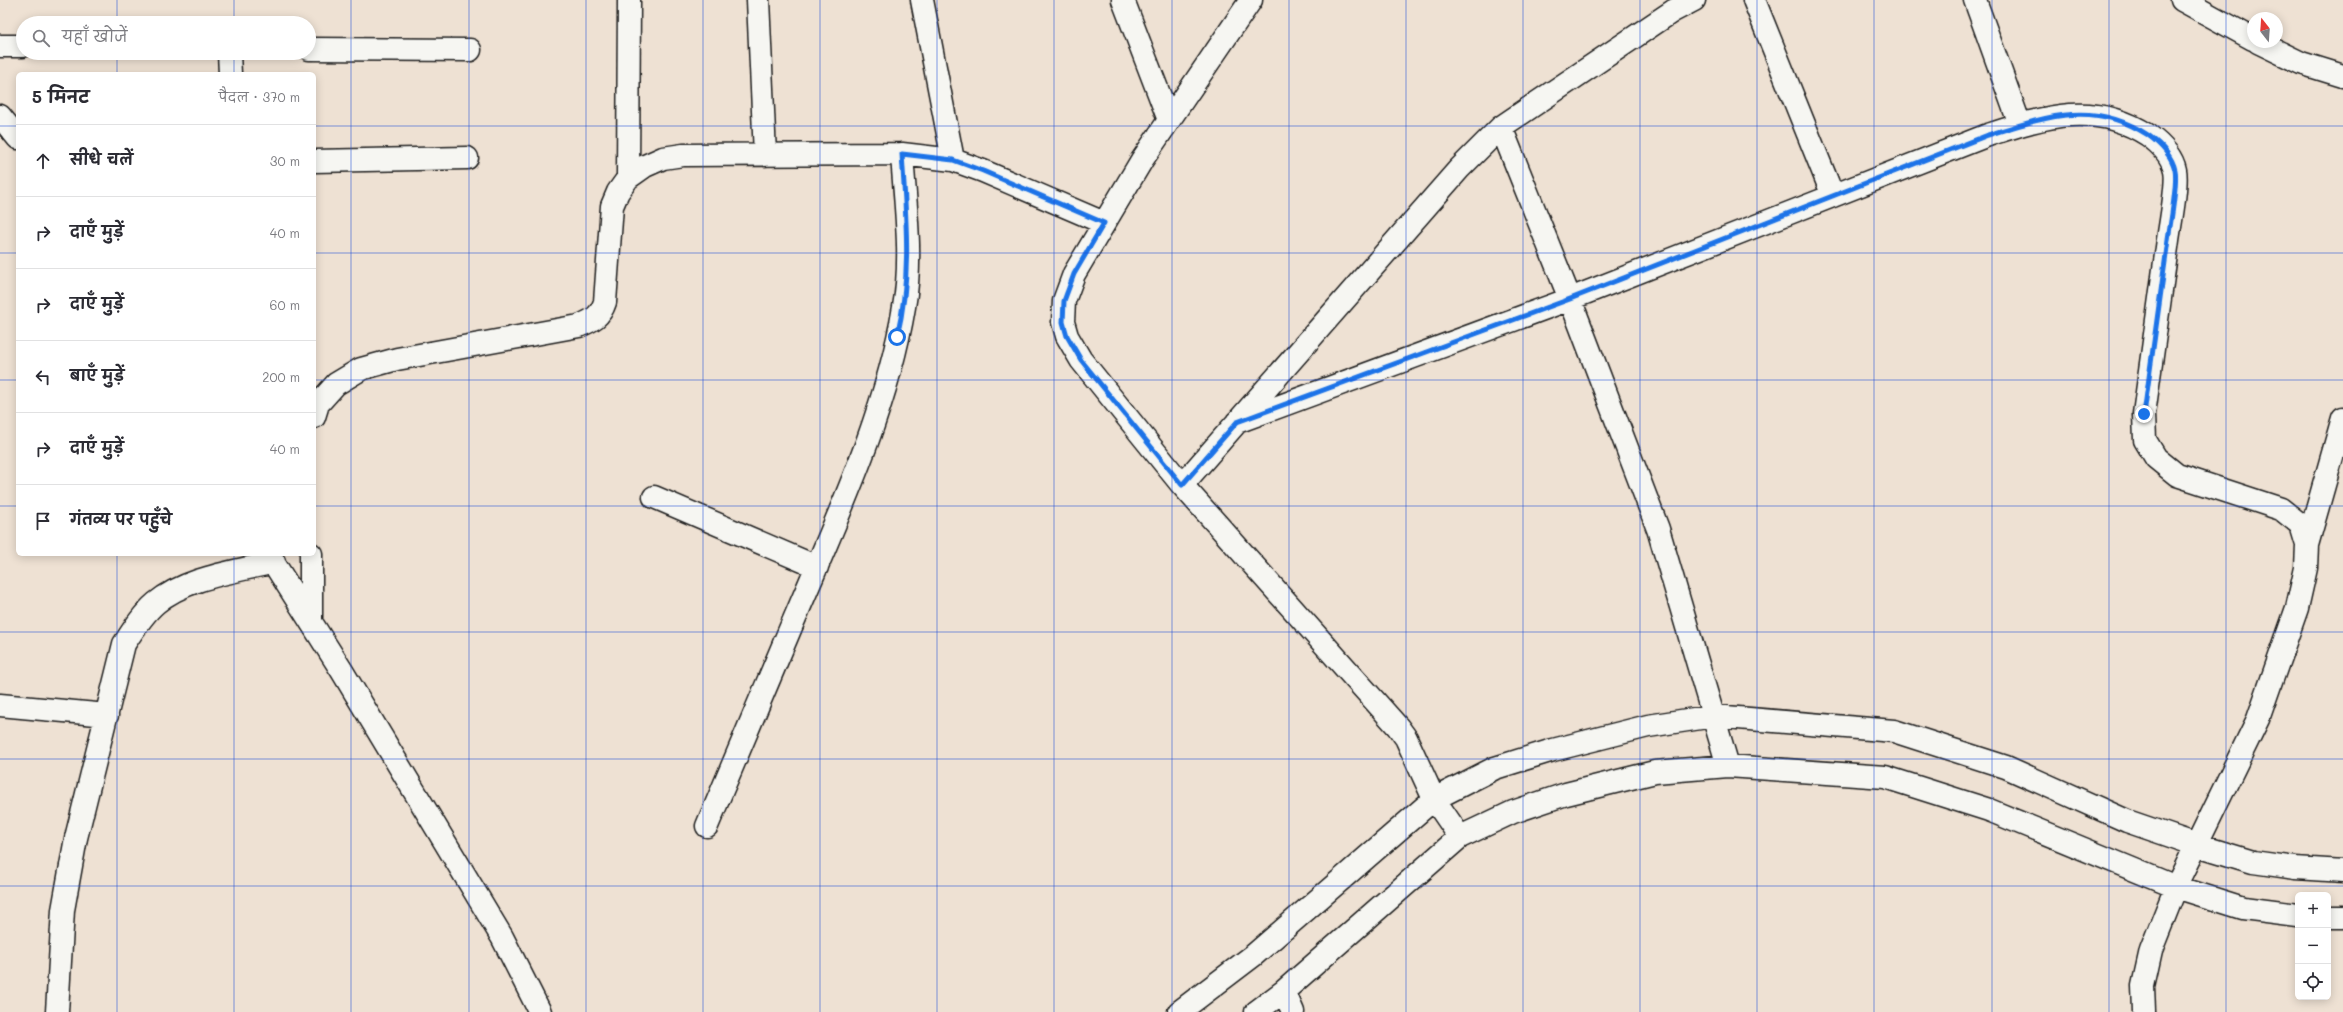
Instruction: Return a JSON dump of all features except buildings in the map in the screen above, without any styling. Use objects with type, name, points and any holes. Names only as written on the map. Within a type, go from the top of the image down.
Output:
[{"type":"street","points":[[628,178],[629,0]]},
{"type":"street","points":[[758,0],[765,155]]},
{"type":"street","points":[[922,0],[953,160]]},
{"type":"street","points":[[1123,0],[1169,120]]},
{"type":"street","points":[[1251,0],[1169,120],[1104,223],[1074,274],[1064,301],[1063,322],[1067,336],[1081,360],[1182,485],[1398,727],[1406,738],[1434,799],[1460,837]]},
{"type":"street","points":[[1182,485],[1459,169],[1501,127],[1673,11],[1694,0]]},
{"type":"street","points":[[1754,0],[1833,196]]},
{"type":"street","points":[[1976,0],[2020,125]]},
{"type":"street","points":[[2182,0],[2247,36]]},
{"type":"street","points":[[0,46],[16,46]]},
{"type":"street","points":[[2270,48],[2301,63],[2343,76]]},
{"type":"street","points":[[316,49],[470,50]]},
{"type":"street","points":[[229,60],[230,72]]},
{"type":"street","points":[[1237,422],[1570,299],[1988,135],[2041,118],[2077,114],[2108,117],[2132,125],[2160,144],[2175,170],[2172,209],[2144,414],[2145,440],[2156,458],[2177,475],[2282,509],[2301,525],[2307,545]]},
{"type":"street","points":[[0,116],[16,136]]},
{"type":"street","points":[[1501,127],[1570,299],[1658,529],[1728,766]]},
{"type":"street","points":[[316,410],[318,404],[336,384],[361,369],[397,359],[579,326],[593,320],[601,313],[605,302],[612,206],[628,178],[645,166],[663,158],[676,156],[902,154],[953,160],[983,171],[1104,223]]},
{"type":"street","points":[[707,826],[817,567],[882,398],[904,307],[908,258],[902,154]]},
{"type":"street","points":[[316,161],[467,158]]},
{"type":"street","points":[[2144,1012],[2143,986],[2151,950],[2176,887],[2258,719],[2296,608],[2306,568],[2307,545],[2343,418]]},
{"type":"street","points":[[654,497],[817,567]]},
{"type":"street","points":[[311,556],[311,622]]},
{"type":"street","points":[[57,1012],[63,910],[76,838],[124,644],[138,623],[155,604],[173,591],[197,581],[271,558],[502,937],[540,1012]]},
{"type":"street","points":[[0,705],[107,715]]},
{"type":"street","points":[[1179,1012],[1254,955],[1434,799],[1495,768],[1553,750],[1648,726],[1714,716],[1894,731],[2006,767],[2127,821],[2197,845],[2253,862],[2295,868],[2343,871]]},
{"type":"street","points":[[1256,1012],[1284,991],[1460,837],[1513,812],[1566,794],[1655,772],[1728,766],[1885,777],[1989,810],[2176,887],[2243,908],[2295,914]]},
{"type":"street","points":[[2331,917],[2343,917]]},
{"type":"street","points":[[1284,991],[1293,1012]]},
{"type":"route","points":[[897,337],[904,307],[908,258],[902,154],[953,160],[983,171],[1104,223],[1074,274],[1064,301],[1063,322],[1067,336],[1081,360],[1182,485],[1237,422],[1570,299],[1988,135],[2041,118],[2077,114],[2108,117],[2132,125],[2160,144],[2175,170],[2172,209],[2144,414]]}]
